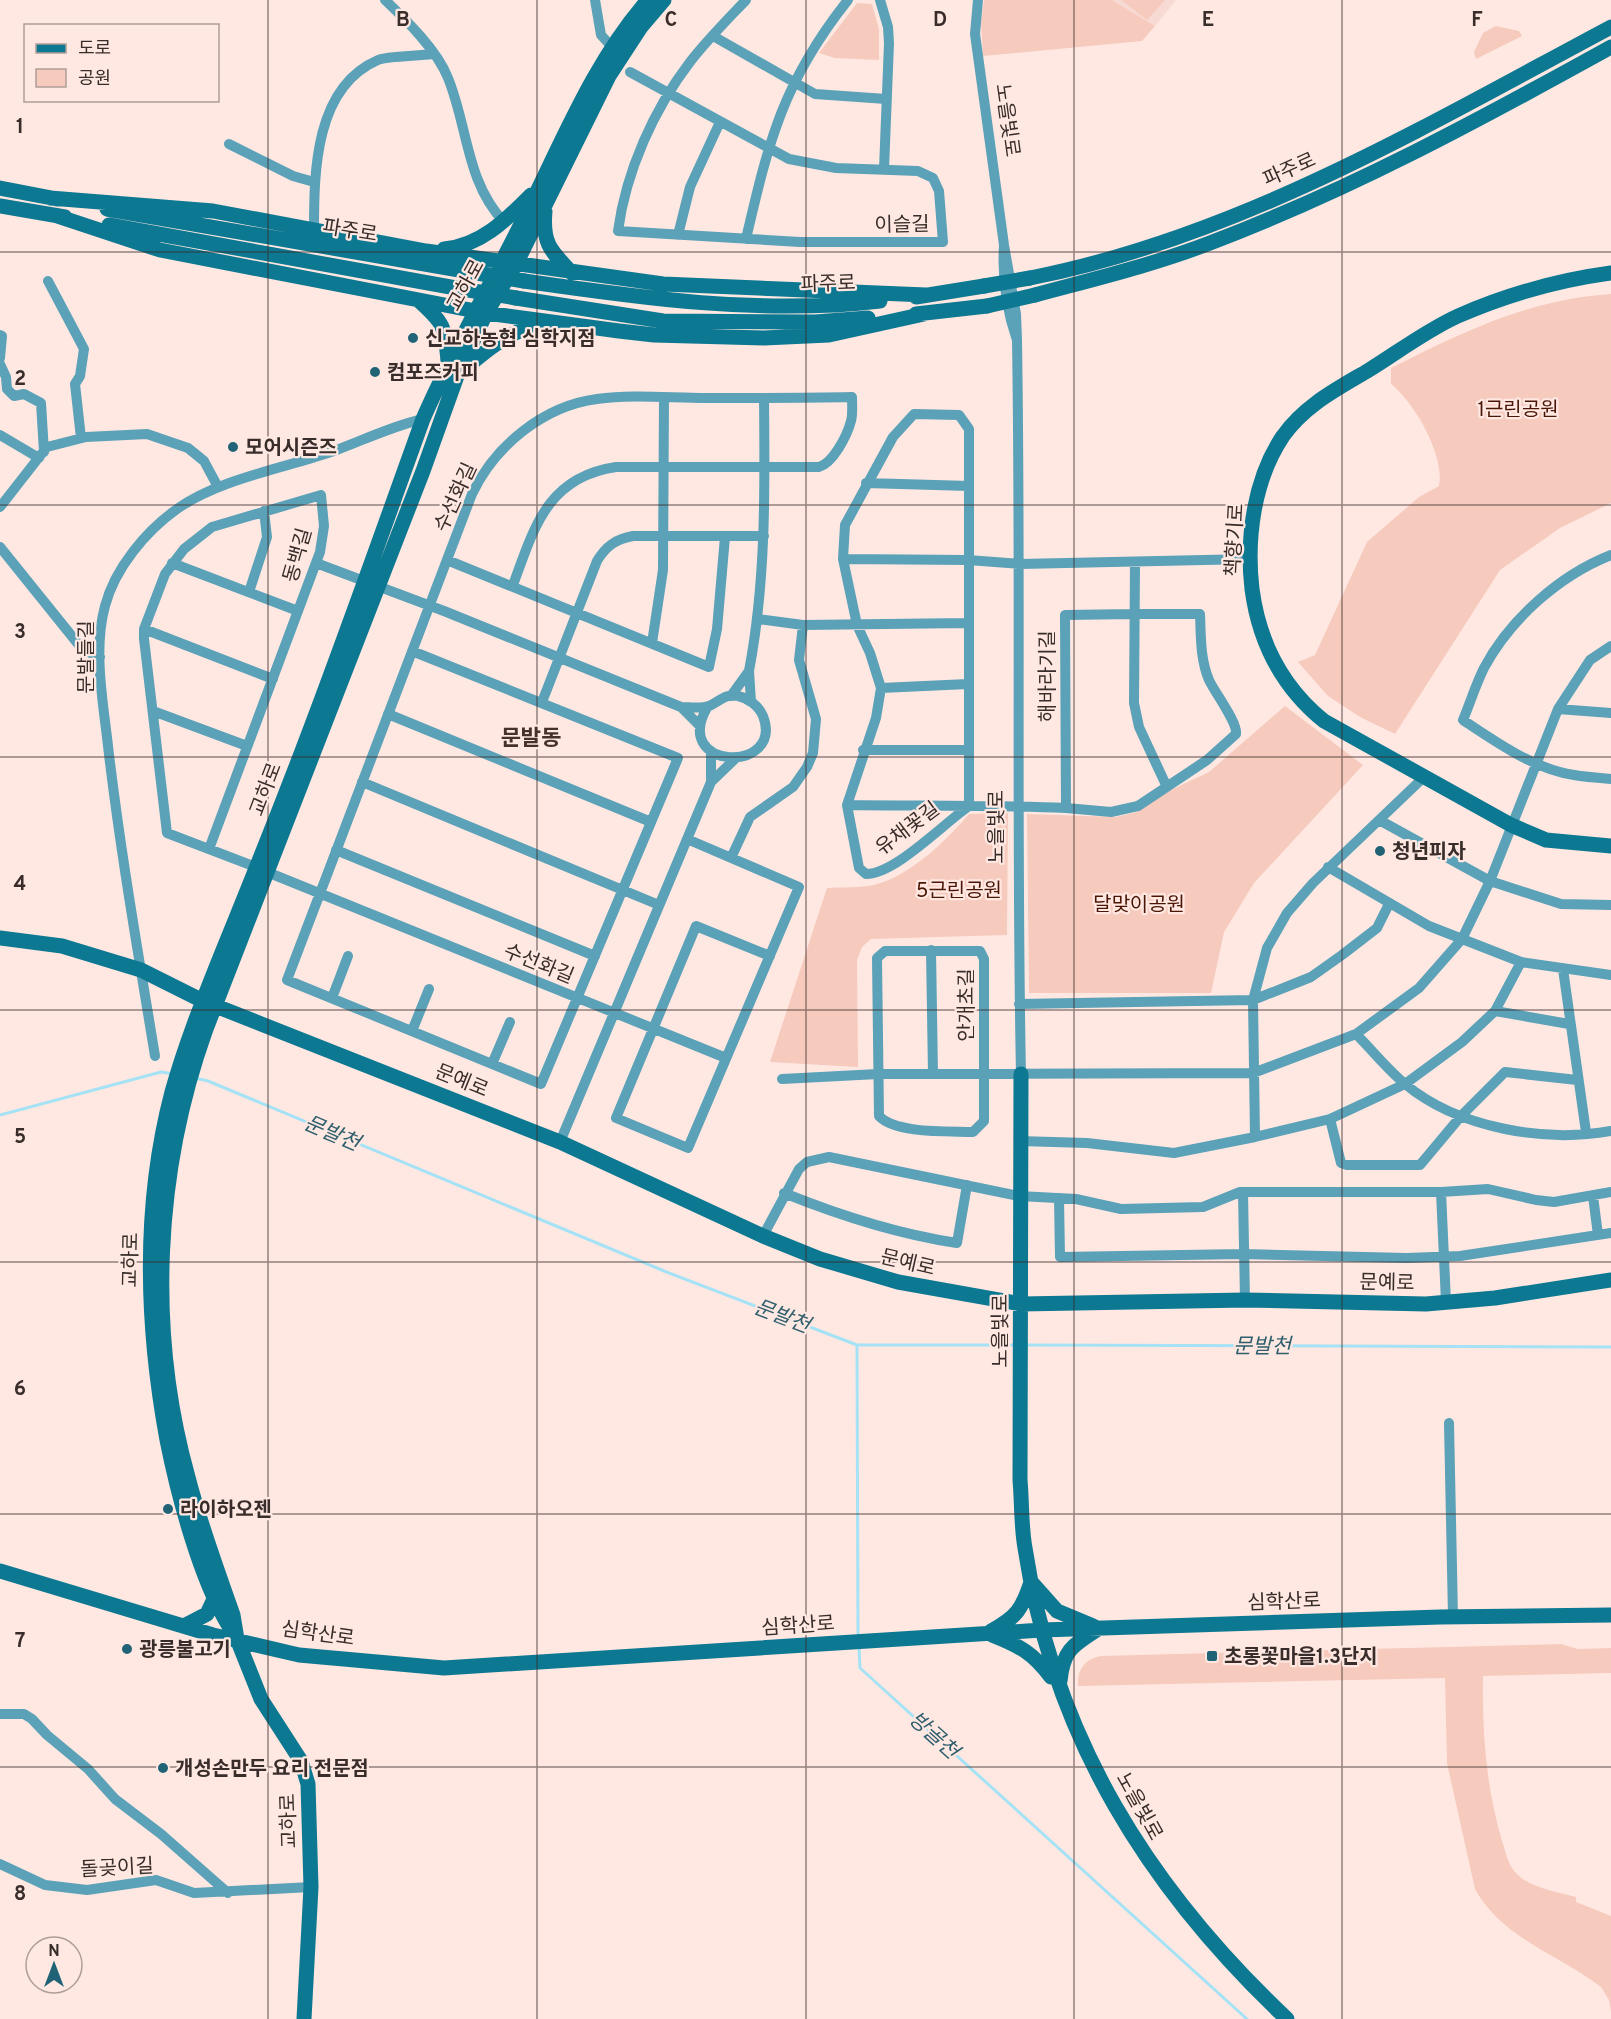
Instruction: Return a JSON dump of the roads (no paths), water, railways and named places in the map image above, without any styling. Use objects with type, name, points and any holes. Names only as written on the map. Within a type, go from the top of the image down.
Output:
[{"type":"street","points":[[385,0],[418,33],[448,77],[475,176],[489,206],[504,222]]},
{"type":"street","points":[[596,0],[601,35],[611,46]]},
{"type":"street","name":"교하로","points":[[509,263],[540,186],[581,100],[611,46],[648,0]]},
{"type":"street","name":"교하로","points":[[371,584],[423,418],[448,363],[545,206],[609,76],[641,27],[664,0]]},
{"type":"street","name":"이슬길","points":[[630,72],[668,94],[789,159],[818,166],[918,171],[933,178],[939,191],[943,242],[800,242],[618,231],[637,160],[668,94],[691,60],[746,0]]},
{"type":"street","points":[[746,239],[767,148],[792,83],[818,39],[848,0]]},
{"type":"street","points":[[880,0],[888,27],[889,43],[884,170]]},
{"type":"street","name":"노을빛로","points":[[978,0],[975,34],[1004,245],[1002,270],[1007,304],[1017,340],[1020,564],[1017,806],[1021,1074],[1019,1141],[1020,1480],[1024,1545],[1042,1630],[1059,1687],[1084,1746],[1150,1866],[1207,1937],[1287,2019]]},
{"type":"street","name":"파주로","points":[[0,188],[168,221],[524,281],[655,300],[816,306],[926,296],[1030,278],[1126,255],[1197,231],[1309,184],[1611,27]]},
{"type":"street","points":[[713,36],[792,83],[826,96],[886,99]]},
{"type":"street","name":"파주로","points":[[0,206],[456,288],[663,321],[815,322],[924,314],[987,306],[1035,295],[1177,255],[1301,206],[1476,122],[1611,47]]},
{"type":"street","points":[[314,230],[314,182],[322,134],[337,96],[357,70],[381,59],[410,58],[432,54]]},
{"type":"street","points":[[678,235],[690,187],[720,122]]},
{"type":"street","points":[[229,144],[293,177],[314,182]]},
{"type":"street","points":[[426,251],[456,248],[490,233],[540,186]]},
{"type":"street","points":[[50,198],[190,208],[426,251],[573,273],[684,285],[926,296]]},
{"type":"street","points":[[545,206],[544,224],[549,248],[573,273]]},
{"type":"street","points":[[57,216],[160,250],[344,287],[416,297],[480,311],[654,335],[764,338],[829,335],[924,314]]},
{"type":"street","name":"책향기로","points":[[1611,273],[1539,287],[1458,316],[1330,392],[1303,412],[1284,435],[1262,478],[1255,505],[1250,559],[1254,598],[1264,642],[1275,666],[1303,704],[1323,721],[1511,825],[1546,840],[1611,846]]},
{"type":"street","points":[[48,282],[84,349],[80,376],[75,384],[81,438]]},
{"type":"street","points":[[416,297],[440,319],[446,335],[448,363]]},
{"type":"street","name":"교하로","points":[[304,2019],[311,1887],[310,1805],[302,1761],[261,1699],[237,1639],[215,1597],[184,1511],[172,1465],[155,1374],[151,1314],[151,1241],[159,1157],[209,1003],[371,584],[457,376],[480,311]]},
{"type":"street","points":[[457,376],[489,348],[511,333],[545,321]]},
{"type":"street","points":[[0,335],[2,336],[0,358]]},
{"type":"street","points":[[0,364],[6,377],[6,389],[14,396],[24,394],[41,403],[41,455]]},
{"type":"street","name":"수선화길","points":[[412,651],[678,758],[541,1084],[287,980],[412,651],[478,482],[497,455],[521,432],[558,410],[578,403],[618,397],[852,397],[851,421],[826,465],[602,469],[589,473],[563,488],[538,518],[513,585]]},
{"type":"street","points":[[652,643],[661,590],[664,398]]},
{"type":"street","points":[[708,706],[700,726],[701,736],[711,751],[722,758],[735,759],[751,754],[763,737],[763,716],[752,702],[748,671],[758,620],[764,536],[764,398]]},
{"type":"street","name":"유채꽃길","points":[[914,414],[959,415],[969,429],[967,623],[969,806],[899,862],[874,874],[866,874],[859,868],[847,805],[863,750],[876,718],[881,688],[870,653],[857,625],[843,559],[845,525],[893,437],[914,414]]},
{"type":"street","name":"문발들길","points":[[155,1056],[115,801],[100,657],[105,605],[128,559],[155,528],[176,509],[218,487],[334,451],[400,424],[423,418]]},
{"type":"street","points":[[0,507],[48,447],[81,438],[147,434],[188,448],[204,461],[218,487]]},
{"type":"street","points":[[0,435],[41,455]]},
{"type":"street","points":[[866,483],[969,486]]},
{"type":"street","name":"동백길","points":[[209,849],[316,563],[324,526],[321,495],[212,527],[192,541],[165,574],[144,629],[167,833],[262,870]]},
{"type":"street","name":"동백길","points":[[249,592],[267,537],[264,511]]},
{"type":"street","points":[[542,702],[597,561],[608,546],[622,538],[764,536]]},
{"type":"street","name":"수선화길","points":[[447,560],[710,666],[718,619],[725,537]]},
{"type":"street","points":[[0,547],[83,650],[100,657]]},
{"type":"street","points":[[0,552],[10,558]]},
{"type":"street","points":[[1611,555],[1591,563],[1529,606],[1485,667],[1463,720],[1500,745],[1536,762],[1572,775],[1611,779]]},
{"type":"street","points":[[843,559],[968,560],[1020,564],[1250,559]]},
{"type":"street","name":"동백길","points":[[172,563],[298,611]]},
{"type":"street","points":[[316,563],[430,606],[681,707],[700,726]]},
{"type":"street","points":[[1135,563],[1134,703],[1139,727],[1166,785]]},
{"type":"street","name":"해바라기길","points":[[1017,806],[1111,812],[1138,806],[1166,785],[1207,760],[1236,734],[1237,725],[1223,708],[1203,665],[1200,614],[1065,615],[1066,808]]},
{"type":"street","points":[[758,620],[803,625],[967,623]]},
{"type":"street","points":[[731,858],[750,817],[793,787],[807,767],[813,753],[816,719],[798,660],[803,625]]},
{"type":"street","points":[[144,629],[273,679]]},
{"type":"street","points":[[783,1079],[878,1074],[1253,1073],[1356,1034],[1419,988],[1462,939],[1490,881],[1558,709],[1590,660],[1611,646]]},
{"type":"street","points":[[731,696],[748,671]]},
{"type":"street","points":[[881,688],[968,684]]},
{"type":"street","points":[[681,707],[708,706],[717,700],[731,696],[752,702]]},
{"type":"street","points":[[1558,709],[1611,713]]},
{"type":"street","points":[[153,711],[247,746]]},
{"type":"street","points":[[388,714],[651,822]]},
{"type":"street","points":[[863,750],[969,750]]},
{"type":"street","points":[[560,1142],[711,782],[711,751]]},
{"type":"street","points":[[711,782],[735,759]]},
{"type":"street","points":[[1255,1137],[1253,1000],[1266,948],[1287,913],[1328,867],[1424,778]]},
{"type":"street","points":[[362,782],[623,888],[659,905]]},
{"type":"street","name":"유채꽃길","points":[[847,805],[1017,806]]},
{"type":"street","points":[[1380,820],[1490,881],[1561,903],[1611,905]]},
{"type":"street","points":[[687,839],[799,888],[770,956],[726,1058],[688,1148],[616,1118],[651,1028],[696,926],[770,956]]},
{"type":"street","name":"수선화길","points":[[336,850],[595,956]]},
{"type":"street","points":[[1328,867],[1429,926],[1521,962],[1611,975]]},
{"type":"street","name":"수선화길","points":[[262,870],[726,1058]]},
{"type":"street","points":[[1019,1004],[1253,1000],[1311,977],[1335,961],[1377,928],[1389,904]]},
{"type":"street","points":[[0,939],[62,946],[141,970],[209,1003]]},
{"type":"street","name":"안개초길","points":[[931,950],[933,1074]]},
{"type":"street","name":"안개초길","points":[[931,950],[980,951],[984,959],[984,1121],[973,1132],[926,1131],[886,1123],[879,1116],[877,958],[885,951],[931,950]]},
{"type":"street","points":[[332,998],[348,956]]},
{"type":"street","points":[[1019,1141],[1087,1143],[1174,1153],[1330,1119],[1405,1084],[1462,1042],[1495,1011],[1521,962]]},
{"type":"street","points":[[1563,969],[1586,1132]]},
{"type":"street","points":[[412,1031],[429,989]]},
{"type":"street","name":"문예로","points":[[209,1003],[560,1142],[763,1236],[820,1259],[898,1282],[1021,1304],[1245,1300],[1446,1302],[1611,1280]]},
{"type":"street","points":[[1495,1011],[1569,1024]]},
{"type":"street","points":[[492,1064],[510,1022]]},
{"type":"street","points":[[1356,1034],[1405,1084],[1444,1111],[1495,1128],[1544,1134],[1611,1131]]},
{"type":"street","points":[[1330,1119],[1341,1163],[1347,1165],[1420,1165],[1461,1116],[1505,1072],[1577,1080]]},
{"type":"street","name":"교하로","points":[[179,1093],[166,1198],[163,1262],[167,1372],[187,1475],[233,1615],[237,1639]]},
{"type":"street","points":[[763,1236],[798,1169],[807,1162],[829,1157],[1019,1196],[1076,1199],[1120,1209],[1195,1208],[1243,1192],[1441,1192],[1497,1189],[1545,1202],[1611,1192]]},
{"type":"street","points":[[784,1193],[865,1223],[918,1238],[957,1244],[967,1185]]},
{"type":"street","points":[[1243,1192],[1245,1300]]},
{"type":"street","points":[[1441,1192],[1446,1302]]},
{"type":"street","points":[[1593,1196],[1598,1235]]},
{"type":"street","points":[[1059,1198],[1060,1257],[1244,1254],[1444,1257],[1611,1233]]},
{"type":"street","points":[[1449,1423],[1453,1617]]},
{"type":"street","name":"심학산로","points":[[0,1571],[184,1626],[299,1655],[444,1668],[1042,1630],[1453,1617],[1611,1615]]},
{"type":"street","points":[[987,1633],[1010,1620],[1023,1606],[1031,1582],[1058,1611],[1098,1629],[1068,1651],[1062,1662],[1059,1687]]},
{"type":"street","points":[[184,1626],[207,1614],[215,1597]]},
{"type":"street","points":[[987,1633],[1019,1646],[1036,1657],[1059,1687]]},
{"type":"street","points":[[0,1714],[24,1714],[32,1719],[47,1736],[88,1769],[115,1799],[161,1834],[228,1893]]},
{"type":"street","name":"돌곶이길","points":[[0,1864],[45,1884],[87,1890],[156,1880],[194,1893],[311,1887]]},
{"type":"waterway","name":"문발천","points":[[0,1115],[161,1072],[174,1074]]},
{"type":"waterway","name":"문발천","points":[[195,1078],[208,1081],[664,1271],[857,1345],[1015,1345]]},
{"type":"waterway","name":"방골천","points":[[857,1345],[858,1637]]},
{"type":"waterway","name":"문발천","points":[[1025,1345],[1611,1347]]},
{"type":"waterway","name":"방골천","points":[[859,1646],[860,1668],[1247,2019]]},
{"type":"place","name":"신교하농협 심학지점","points":[[413,338]]},
{"type":"place","name":"컴포즈커피","points":[[375,372]]},
{"type":"place","name":"모어시즌즈","points":[[233,447]]},
{"type":"place","name":"청년피자","points":[[1380,851]]},
{"type":"place","name":"라이하오젠","points":[[168,1509]]},
{"type":"place","name":"광릉불고기","points":[[127,1649]]},
{"type":"place","name":"초롱꽃마을1.3단지","points":[[1212,1656]]},
{"type":"place","name":"개성손만두 요리 전문점","points":[[163,1768]]},
{"type":"district","name":"문발동","points":[[531,737]]},
{"type":"park label","name":"1근린공원","points":[[1518,409]]},
{"type":"park label","name":"5근린공원","points":[[959,890]]},
{"type":"park label","name":"달맞이공원","points":[[1139,904]]}]
